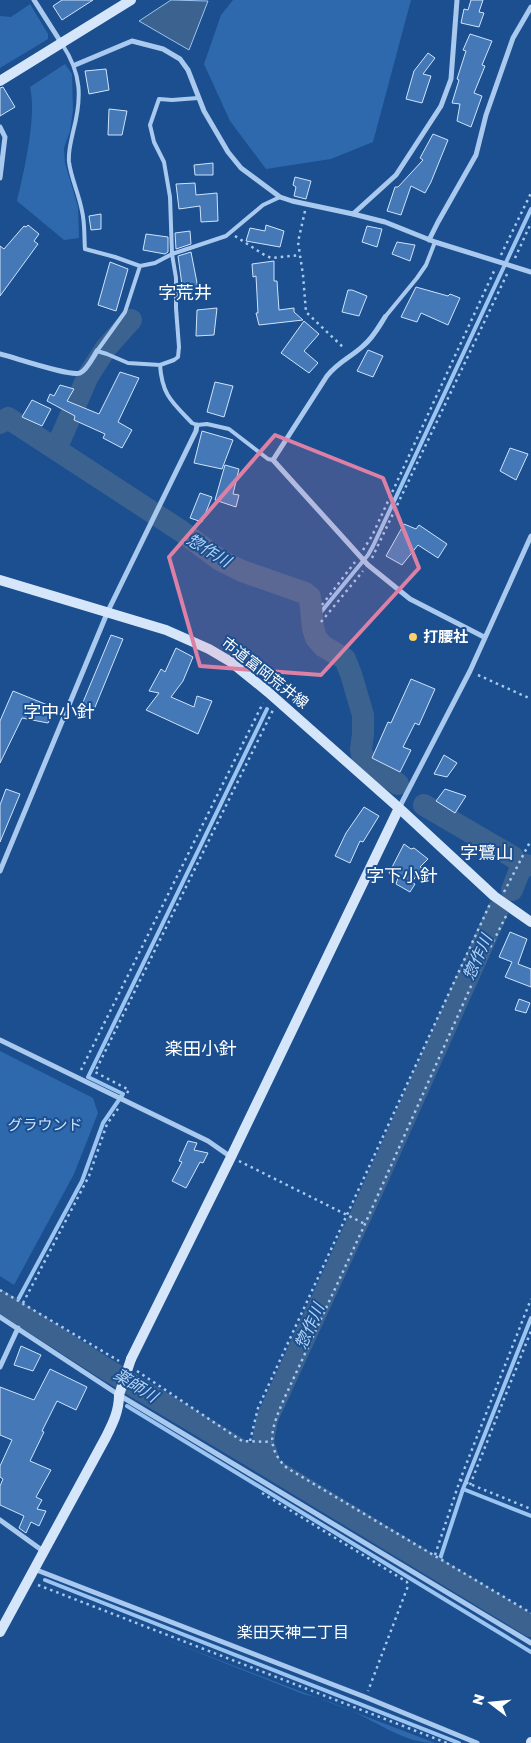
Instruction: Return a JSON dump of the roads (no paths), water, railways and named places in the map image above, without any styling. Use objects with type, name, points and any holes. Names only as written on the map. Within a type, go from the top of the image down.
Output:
[{"type":"street","points":[[34,0],[62,44]]},
{"type":"street","points":[[0,82],[62,44],[117,4],[131,0]]},
{"type":"street","points":[[353,214],[396,174],[406,162],[424,130],[441,106],[451,79],[457,0]]},
{"type":"street","points":[[432,241],[438,222],[476,155],[486,115],[513,38],[531,7]]},
{"type":"street","points":[[74,66],[132,41],[163,49],[180,59],[188,70],[198,98],[217,135],[241,168],[280,198],[385,222],[432,241],[531,272]]},
{"type":"street","points":[[0,127],[6,137],[0,178]]},
{"type":"street","points":[[385,317],[374,335],[363,347],[336,365],[327,376],[273,460],[363,560],[410,599],[484,637]]},
{"type":"street","points":[[0,354],[76,374],[84,370],[97,351]]},
{"type":"street","points":[[0,870],[108,611],[196,431],[197,425]]},
{"type":"street","points":[[0,1632],[114,1421],[119,1406],[119,1396],[126,1360],[231,1157],[400,808],[470,671],[531,536]]},
{"type":"street","name":"市道富岡荒井線","points":[[0,580],[166,630],[209,649],[231,662],[278,700],[400,808],[497,898],[531,922]]},
{"type":"street","points":[[0,1040],[208,1141],[231,1157]]},
{"type":"street","points":[[0,1317],[119,1396],[531,1643]]},
{"type":"street","points":[[0,1367],[18,1328]]},
{"type":"street","points":[[0,1520],[43,1551]]},
{"type":"street","points":[[34,1569],[365,1697],[477,1743]]},
{"type":"lane","points":[[62,44],[74,66],[80,95],[79,110],[69,147],[69,163],[82,210],[85,249],[140,266],[155,263],[172,254],[226,236],[263,205],[280,198]]},
{"type":"lane","points":[[140,266],[125,312],[97,351],[128,363],[160,365],[178,357],[179,347],[168,177],[164,162],[154,142],[150,125],[159,99],[198,98]]},
{"type":"lane","points":[[385,317],[426,265],[432,241]]},
{"type":"lane","points":[[160,365],[161,378],[168,396],[192,423],[229,429],[268,459],[273,460]]},
{"type":"waterway","points":[[321,612],[368,555],[373,546],[531,209]]},
{"type":"waterway","name":"惣作川","points":[[56,449],[88,376],[106,348],[131,320]]},
{"type":"waterway","points":[[0,413],[8,418]]},
{"type":"waterway","name":"惣作川","points":[[0,423],[8,418],[181,531],[220,560],[242,571],[305,593],[310,597],[313,628],[316,638],[323,646],[345,659],[351,674],[363,715],[362,755],[371,766],[398,784]]},
{"type":"waterway","points":[[13,1309],[82,1181],[103,1123],[123,1094],[88,1077],[267,709]]},
{"type":"waterway","name":"惣作川","points":[[424,805],[513,857]]},
{"type":"waterway","points":[[526,865],[531,858]]},
{"type":"waterway","name":"惣作川","points":[[512,890],[519,872],[526,865]]},
{"type":"waterway","name":"惣作川","points":[[498,910],[267,1419],[263,1442],[271,1468],[531,1626]]},
{"type":"waterway","name":"薬師川","points":[[0,1301],[106,1369],[271,1468]]},
{"type":"waterway","points":[[437,1568],[463,1489],[531,1318]]},
{"type":"waterway","points":[[127,1406],[531,1652]]},
{"type":"waterway","points":[[463,1489],[531,1516]]},
{"type":"waterway","points":[[45,1580],[459,1743]]},
{"type":"place","name":"打腰社","points":[[413,637]]},
{"type":"district","name":"字荒井","points":[[185,293]]},
{"type":"district","name":"字中小針","points":[[59,712]]},
{"type":"district","name":"字鷺山","points":[[487,853]]},
{"type":"district","name":"字下小針","points":[[402,876]]},
{"type":"district","name":"楽田小針","points":[[201,1049]]},
{"type":"district","name":"楽田天神二丁目","points":[[293,1632]]},
{"type":"park label","name":"グラウンド","points":[[45,1125]]}]
